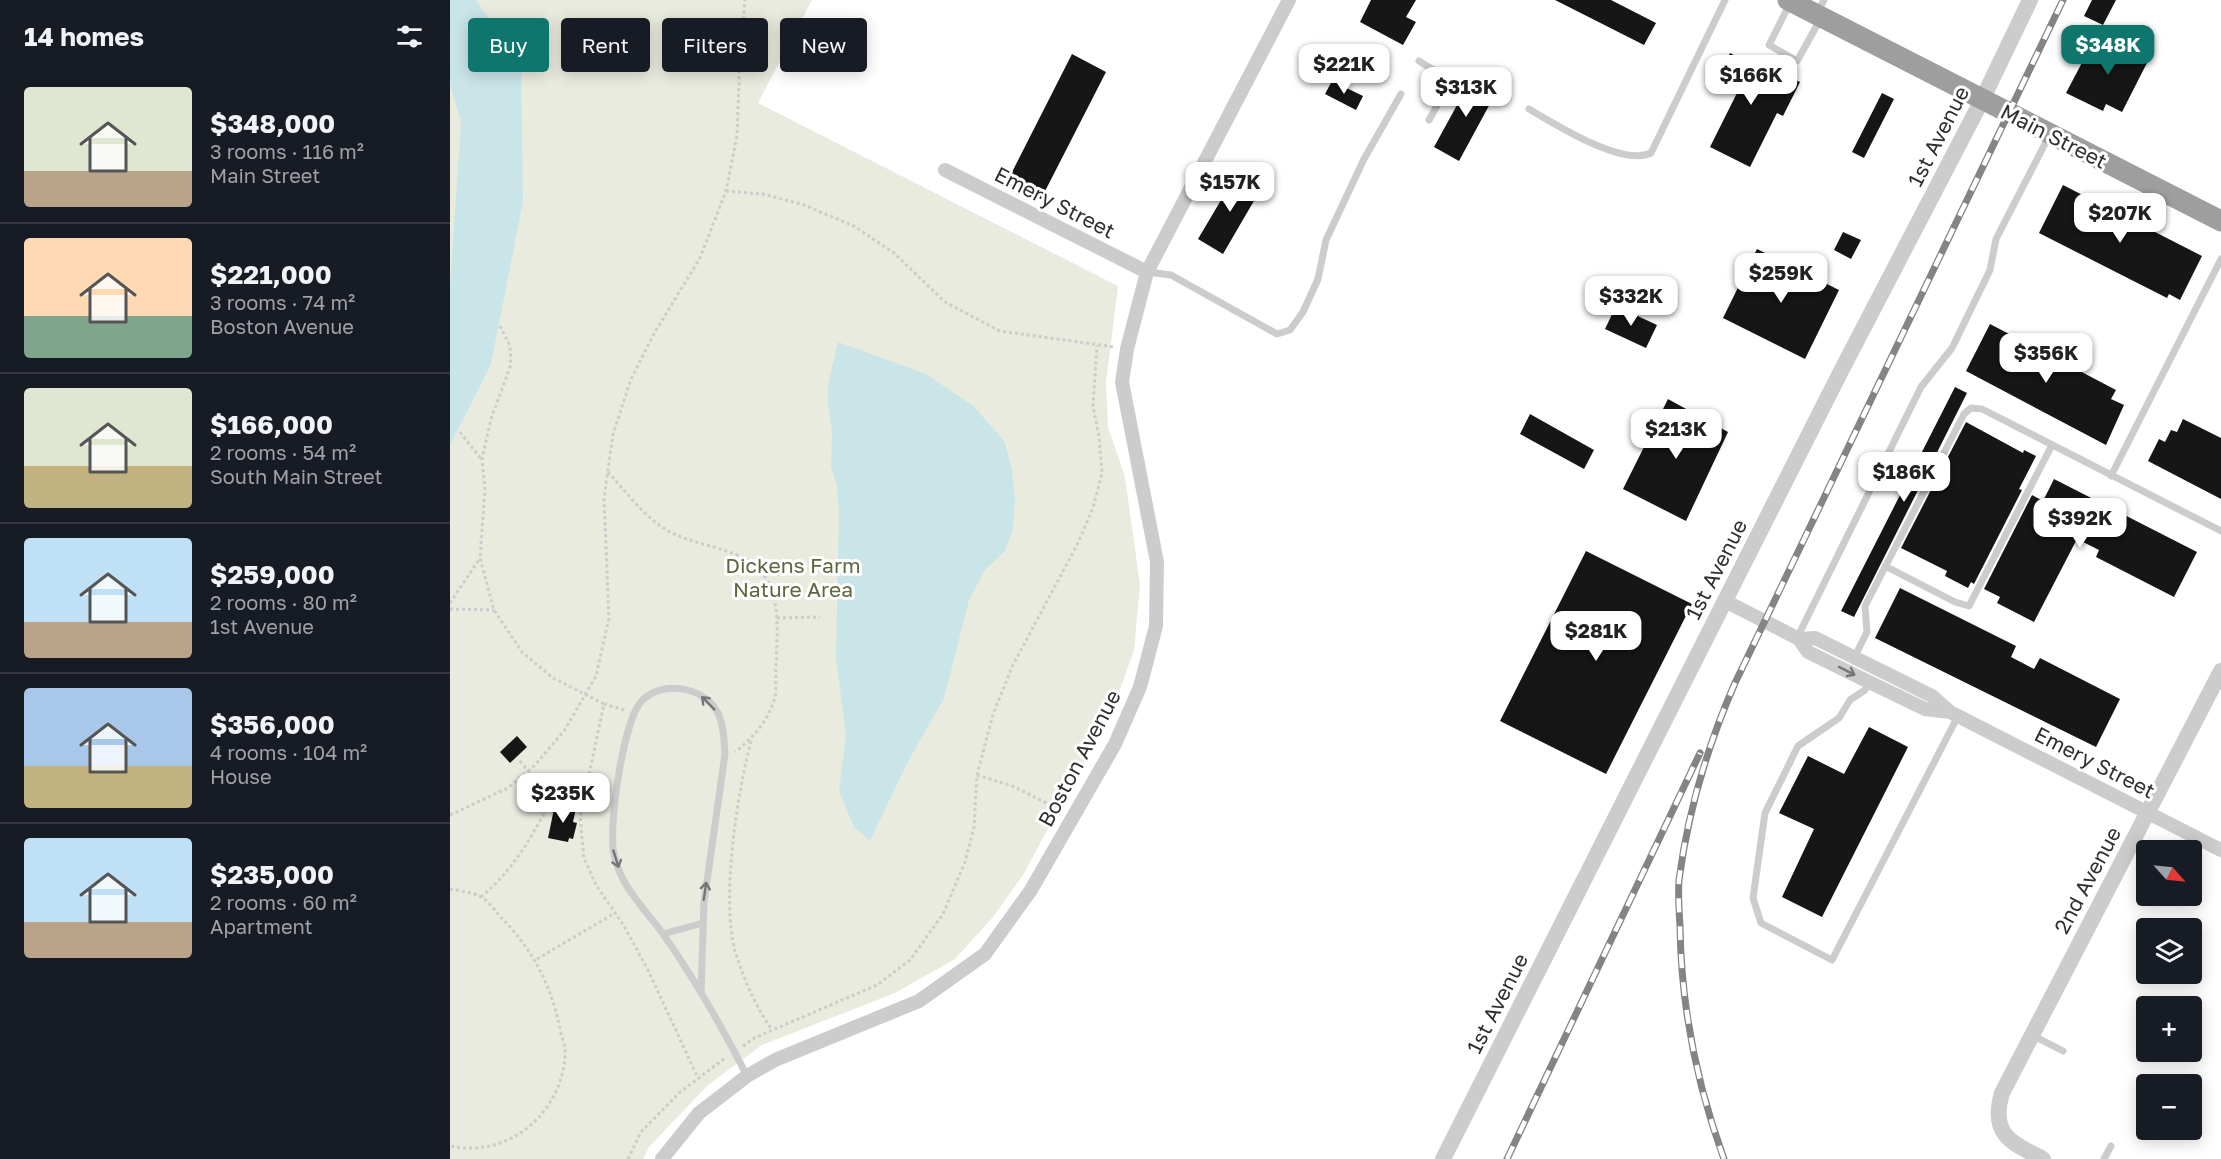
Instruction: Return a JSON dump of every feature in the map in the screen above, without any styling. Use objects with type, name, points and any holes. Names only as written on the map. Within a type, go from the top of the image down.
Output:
[{"type":"highway","name":"Main Street","points":[[1789,1],[1821,11],[1982,100],[2221,221]]},
{"type":"street","name":"Boston Avenue","points":[[662,1159],[699,1113],[747,1076],[775,1060],[920,1001],[955,978],[985,954],[1011,921],[1115,744],[1140,687],[1156,626],[1157,562],[1122,382],[1127,349],[1147,272],[1289,0]]},
{"type":"street","name":"1st Avenue","points":[[1443,1159],[2031,0]]},
{"type":"street","name":"Emery Street","points":[[945,170],[1147,272]]},
{"type":"street","name":"Emery Street","points":[[1725,601],[1798,639],[1809,652],[1869,682],[1925,709],[1954,714]]},
{"type":"street","name":"Emery Street","points":[[1798,639],[1815,638],[1932,696],[1954,714],[2221,850]]},
{"type":"street","name":"2nd Avenue","points":[[2043,1159],[2005,1135],[1999,1126],[1996,1112],[2002,1093],[2221,671]]},
{"type":"lane","points":[[1529,109],[1588,143],[1634,156],[1643,157],[1652,153],[1725,0]]},
{"type":"lane","points":[[1789,1],[1769,45],[1797,60],[1821,11]]},
{"type":"lane","points":[[1419,61],[1451,81],[1429,120]]},
{"type":"lane","points":[[1147,272],[1171,275],[1277,334],[1290,330],[1303,312],[1318,279],[1326,240],[1364,159],[1401,94]]},
{"type":"lane","points":[[1798,639],[1921,387],[1952,348],[1990,270],[1996,239],[2050,134]]},
{"type":"lane","points":[[2111,476],[2221,259]]},
{"type":"lane","points":[[1854,658],[1867,632],[1865,606],[1964,414],[1971,408],[1982,409],[2221,531]]},
{"type":"lane","points":[[1885,566],[1955,602],[1969,606],[2052,445]]},
{"type":"lane","points":[[1869,682],[1865,690],[1850,700],[1839,718],[1798,746],[1765,813],[1753,898],[1761,923],[1832,960],[1954,714]]},
{"type":"lane","points":[[701,992],[703,923],[724,761],[723,730],[718,713],[699,694],[670,688],[651,693],[634,713],[612,811],[610,834],[614,856],[623,879],[701,992],[747,1076]]},
{"type":"lane","points":[[663,934],[703,923]]},
{"type":"lane","points":[[2032,1035],[2063,1051]]},
{"type":"lane","points":[[2104,1159],[2111,1146]]},
{"type":"path","points":[[450,815],[508,788],[528,771],[564,731],[596,676],[609,618],[604,548],[604,498],[613,434],[632,379],[655,332],[700,258],[726,191],[736,136],[745,0]]},
{"type":"path","points":[[726,191],[763,194],[794,202],[854,226],[894,253],[945,302],[1000,331],[1127,349]]},
{"type":"path","points":[[500,326],[510,346],[510,364],[491,419],[482,459],[485,489],[480,558],[494,610],[522,652],[553,678],[586,696]]},
{"type":"path","points":[[628,1159],[640,1132],[679,1093],[754,1038],[877,985],[910,960],[943,914],[964,862],[974,827],[977,774],[993,714],[1013,664],[1078,543],[1094,508],[1102,473],[1099,437],[1093,406],[1097,345]]},
{"type":"path","points":[[460,432],[482,459]]},
{"type":"path","points":[[608,472],[644,511],[668,531],[736,555],[754,565],[763,574],[772,594],[777,618],[775,697],[751,739],[740,795],[732,866],[731,919],[735,950],[743,972],[762,1015],[773,1031]]},
{"type":"path","points":[[450,603],[480,558]]},
{"type":"path","points":[[450,609],[494,610]]},
{"type":"path","points":[[777,618],[820,617]]},
{"type":"path","points":[[604,704],[634,713]]},
{"type":"path","points":[[724,761],[751,739]]},
{"type":"path","points":[[520,760],[528,771],[555,793],[583,801]]},
{"type":"path","points":[[977,774],[1015,787],[1072,817]]},
{"type":"path","points":[[482,897],[503,879],[536,830],[555,793]]},
{"type":"path","points":[[450,889],[482,897],[514,930],[536,960],[552,994],[566,1054],[552,1109],[528,1136]]},
{"type":"path","points":[[536,960],[615,913]]},
{"type":"path","points":[[450,1146],[462,1153]]},
{"type":"green space","name":"Dickens Farm Nature Area","points":[[450,0],[812,0],[803,18],[780,18],[780,61],[758,103],[1118,286],[1106,383],[1108,427],[1125,477],[1140,585],[1134,650],[1113,709],[1023,875],[993,917],[955,959],[895,993],[762,1045],[708,1085],[649,1147],[643,1159],[450,1159]]},
{"type":"water","points":[[450,0],[476,0],[488,18],[468,18],[468,72],[521,72],[523,201],[491,364],[450,445],[450,285],[461,122],[450,84]]},
{"type":"water","points":[[838,342],[926,374],[973,406],[1005,442],[1015,498],[1013,529],[1005,551],[985,570],[969,600],[944,698],[905,767],[870,841],[854,827],[839,791],[846,735],[836,658],[839,511],[837,485],[831,468],[832,433],[828,402],[828,385]]},
{"type":"building","points":[[1371,0],[1416,0],[1406,17],[1416,22],[1403,45],[1360,22]]},
{"type":"building","points":[[1555,0],[1611,0],[1656,23],[1644,45]]},
{"type":"building","points":[[2092,0],[2116,0],[2103,25],[2084,16]]},
{"type":"building","points":[[2095,38],[2129,56],[2135,44],[2152,53],[2122,112],[2106,104],[2103,111],[2066,93]]},
{"type":"building","points":[[1730,53],[1751,64],[1753,58],[1800,82],[1783,116],[1777,113],[1750,167],[1710,147],[1737,93],[1715,83]]},
{"type":"building","points":[[1072,54],[1106,72],[1041,199],[1007,182]]},
{"type":"building","points":[[1473,76],[1498,89],[1459,161],[1434,147]]},
{"type":"building","points":[[1332,81],[1363,96],[1356,110],[1325,94]]},
{"type":"building","points":[[1882,93],[1894,99],[1864,158],[1852,152]]},
{"type":"building","points":[[1237,173],[1262,187],[1223,254],[1198,239]]},
{"type":"building","points":[[2063,185],[2202,256],[2180,300],[2169,294],[2167,298],[2039,233]]},
{"type":"building","points":[[1843,232],[1861,240],[1851,259],[1834,250]]},
{"type":"building","points":[[1757,249],[1839,290],[1805,359],[1723,318]]},
{"type":"building","points":[[1616,306],[1657,325],[1646,348],[1605,329]]},
{"type":"building","points":[[1990,324],[2116,390],[2111,399],[2124,405],[2106,445],[1966,371]]},
{"type":"building","points":[[1955,387],[1967,393],[1854,617],[1841,611]]},
{"type":"building","points":[[1668,399],[1728,432],[1686,521],[1623,489]]},
{"type":"building","points":[[1530,414],[1594,450],[1584,469],[1520,434]]},
{"type":"building","points":[[2183,419],[2221,438],[2221,499],[2148,461],[2159,439],[2165,442],[2171,430],[2177,432]]},
{"type":"building","points":[[1966,422],[2023,453],[2024,450],[2036,456],[2019,489],[2022,490],[1974,584],[1971,582],[1968,588],[1945,576],[1947,571],[1901,548]]},
{"type":"building","points":[[2054,479],[2197,552],[2174,597],[2096,557],[2099,550],[2077,539],[2034,622],[1997,603],[2000,597],[1984,589],[2032,495],[2043,501]]},
{"type":"building","points":[[1586,551],[1692,604],[1606,774],[1500,721]]},
{"type":"building","points":[[1900,588],[2016,646],[2011,657],[2034,669],[2040,658],[2120,699],[2096,747],[1875,638]]},
{"type":"building","points":[[1869,727],[1908,747],[1822,917],[1782,897],[1814,829],[1779,813],[1808,756],[1844,774]]},
{"type":"building","points":[[517,736],[527,747],[510,763],[500,752]]},
{"type":"building","points":[[555,804],[576,808],[573,822],[577,823],[573,839],[569,838],[568,842],[548,838]]},
{"type":"railway","points":[[1724,1159],[1698,1074],[1687,1015],[1681,956],[1679,880],[1693,804],[1700,780],[1735,683],[2063,0]]},
{"type":"railway","points":[[1507,1159],[1700,753]]}]
